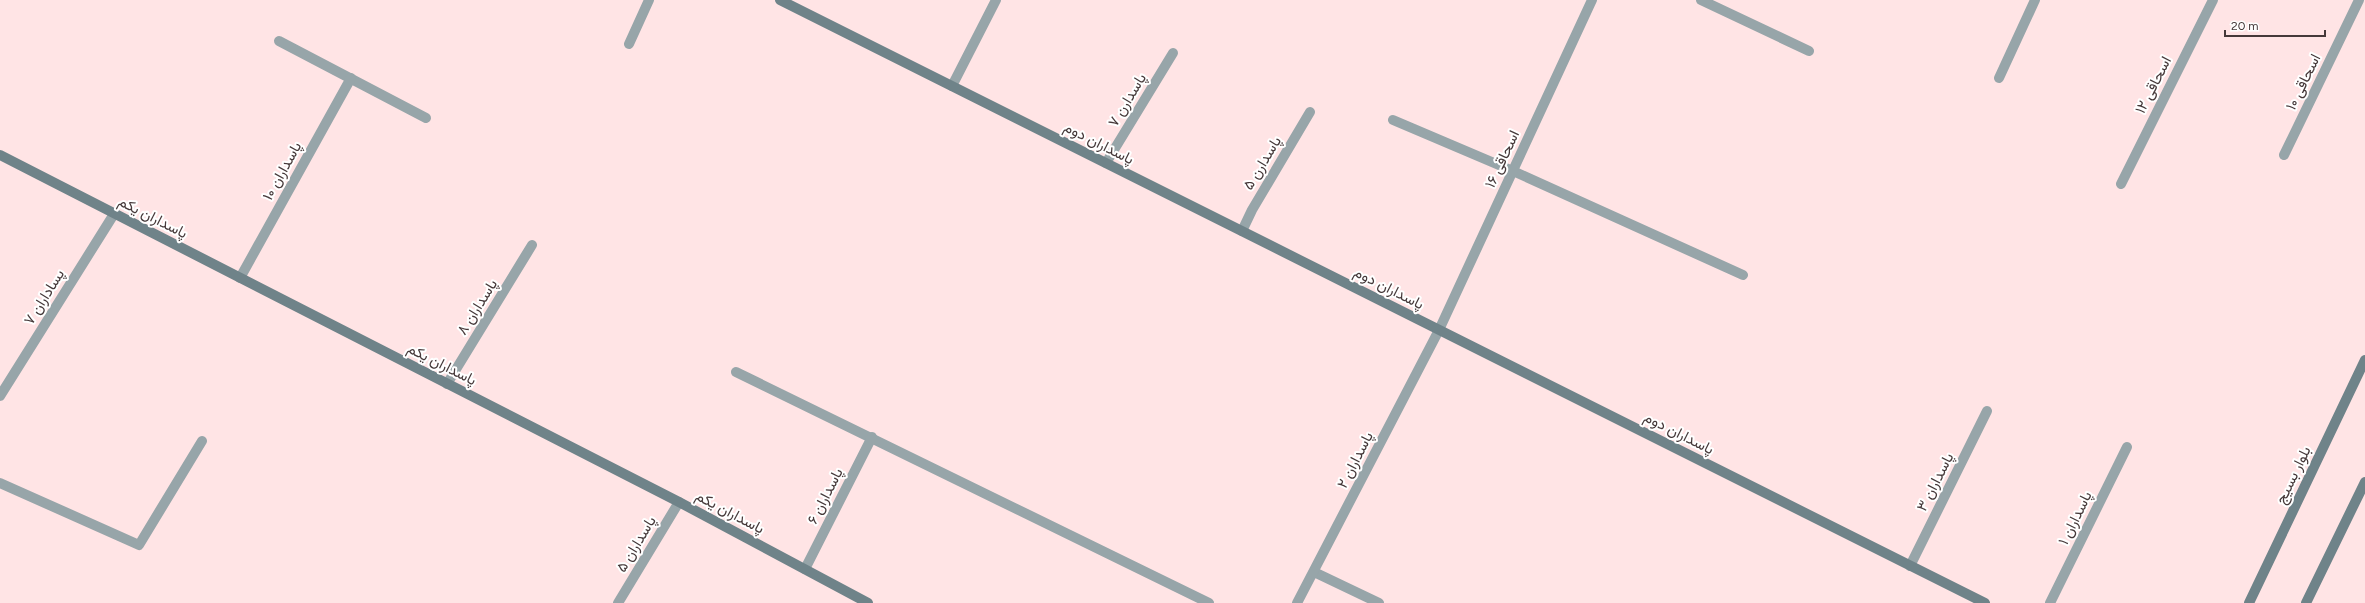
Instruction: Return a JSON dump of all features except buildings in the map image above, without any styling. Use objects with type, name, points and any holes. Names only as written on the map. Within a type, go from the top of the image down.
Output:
[{"type":"street","points":[[629,44],[649,0]]},
{"type":"street","name":"پاسداران دوم","points":[[780,0],[1985,603]]},
{"type":"street","points":[[952,86],[996,0]]},
{"type":"street","name":"اسحاقی ۱۶","points":[[1439,330],[1592,0]]},
{"type":"street","points":[[1701,0],[1809,51]]},
{"type":"street","points":[[1999,78],[2035,0]]},
{"type":"street","name":"اسحاقی ۱۲","points":[[2120,184],[2213,0]]},
{"type":"street","name":"اسحاقی ۱۰","points":[[2284,155],[2359,0]]},
{"type":"street","points":[[279,41],[426,118]]},
{"type":"street","name":"پاسدارن ۷","points":[[1106,164],[1174,53]]},
{"type":"street","name":"پاسداران ۱۰","points":[[240,278],[351,78]]},
{"type":"street","name":"پاسدارن ۵","points":[[1242,231],[1252,210],[1310,112]]},
{"type":"street","points":[[1393,120],[1513,171],[1743,275]]},
{"type":"street","name":"پاسداران یکم","points":[[0,155],[679,502],[868,603]]},
{"type":"street","name":"پساداران ۷","points":[[0,396],[114,214]]},
{"type":"street","name":"پاسداران ۸","points":[[447,384],[532,246]]},
{"type":"street","name":"پاسداران ۲","points":[[1297,603],[1439,330]]},
{"type":"street","name":"بلوار بسیج","points":[[2249,603],[2365,360]]},
{"type":"street","points":[[736,372],[872,437],[1209,603]]},
{"type":"street","name":"پاسداران ۳","points":[[1910,566],[1987,411]]},
{"type":"street","name":"پاسداران ۶","points":[[805,569],[872,437]]},
{"type":"street","points":[[0,483],[139,545],[202,441]]},
{"type":"street","name":"پاسداران ۱","points":[[2050,603],[2127,446]]},
{"type":"street","points":[[2306,603],[2365,482]]},
{"type":"street","name":"پاسداران ۵","points":[[618,603],[679,502]]},
{"type":"street","points":[[1314,572],[1379,603]]}]
